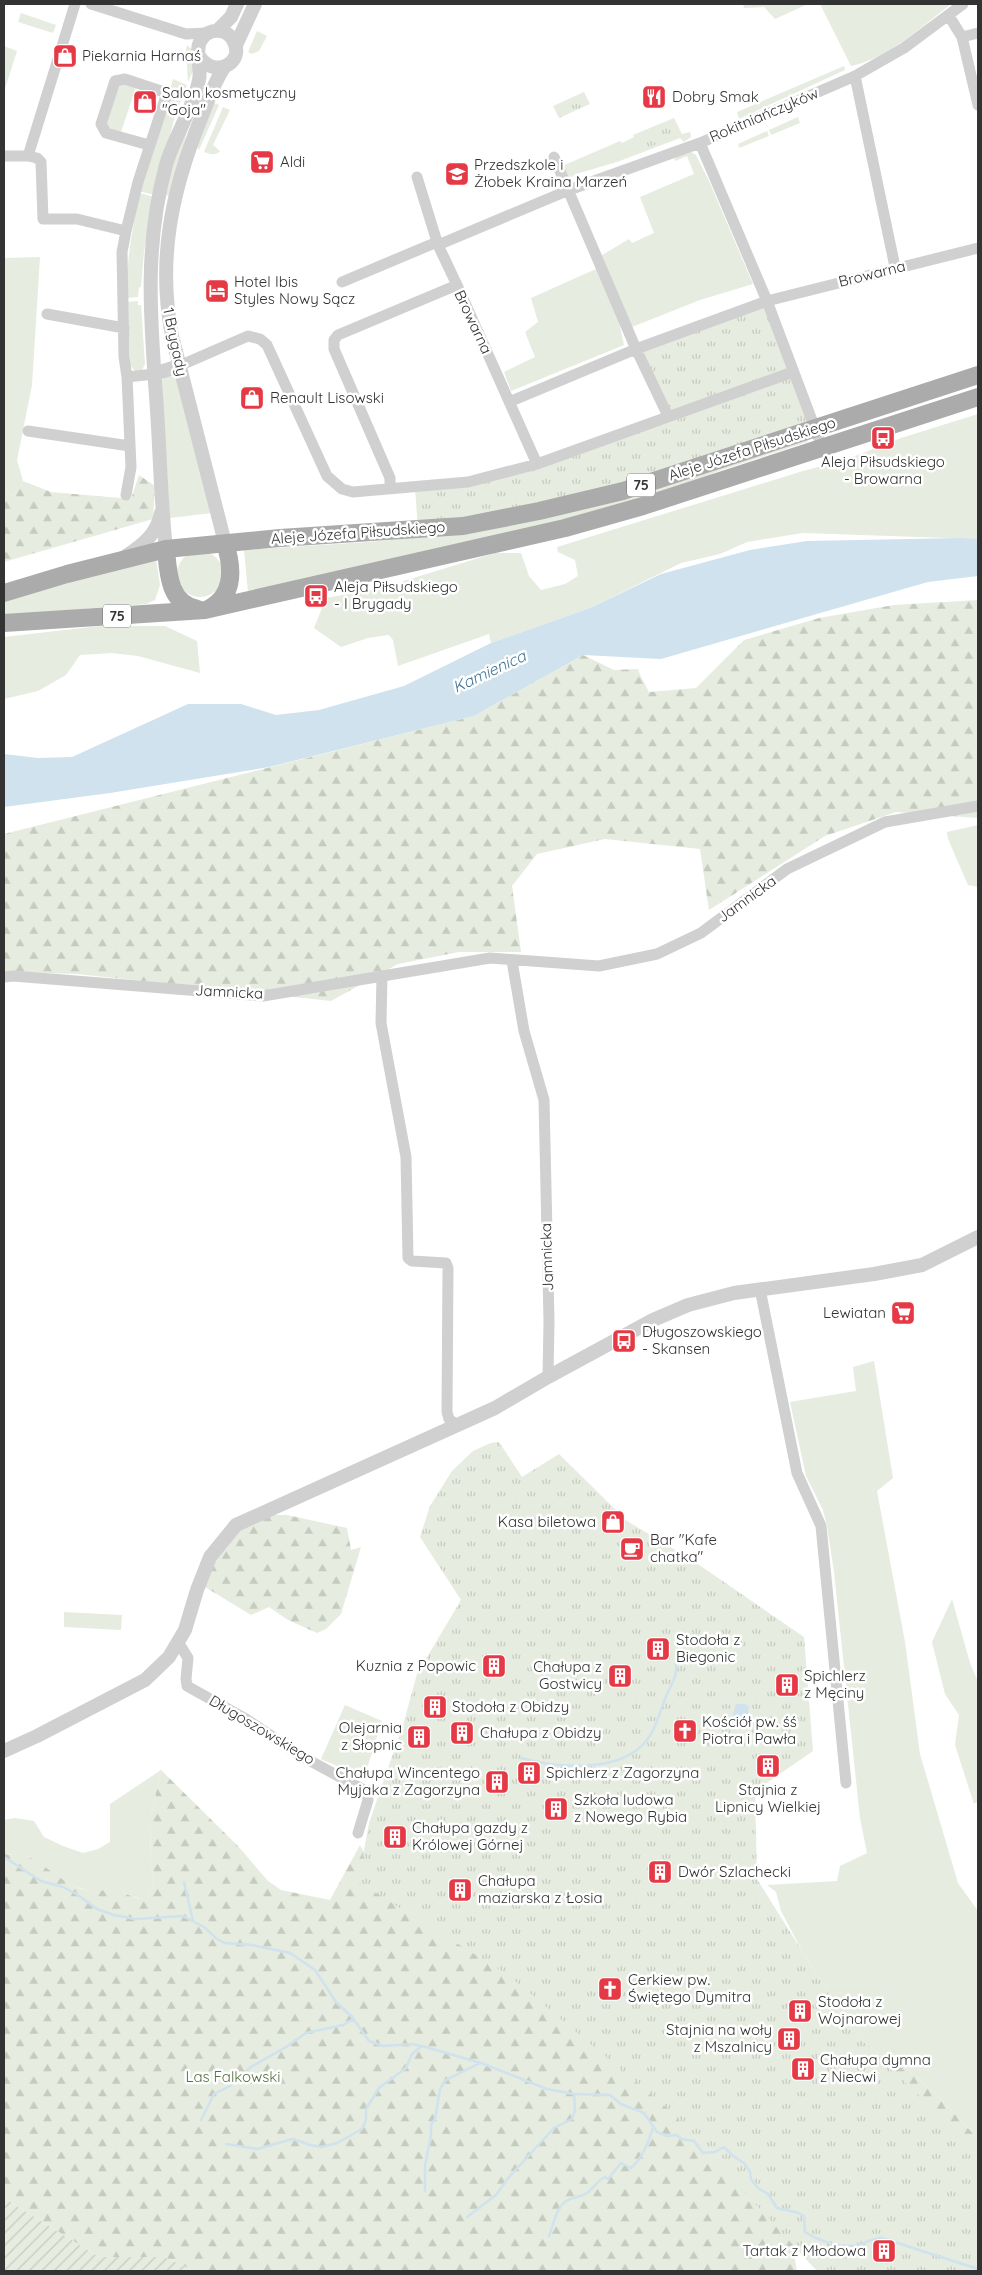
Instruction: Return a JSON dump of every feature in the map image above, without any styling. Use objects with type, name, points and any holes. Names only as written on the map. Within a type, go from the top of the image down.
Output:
[{"type":"main road","name":"Aleje Józefa Piłsudskiego","points":[[4,593],[121,559],[166,549],[463,526],[540,512],[623,491],[978,375]]},
{"type":"main road","name":"Aleje Józefa Piłsudskiego","points":[[4,623],[205,610],[565,528],[643,506],[978,396]]},
{"type":"main road","name":"1 Brygady","points":[[205,610],[220,600],[230,582],[230,564],[225,543]]},
{"type":"main road","points":[[166,549],[170,579],[178,598],[193,608],[205,610]]},
{"type":"street","points":[[28,156],[75,4]]},
{"type":"street","points":[[92,4],[186,34],[212,32],[230,35],[236,46]]},
{"type":"street","points":[[199,53],[199,44],[231,17],[238,4]]},
{"type":"street","points":[[186,34],[207,65],[213,68],[225,66],[234,58],[236,46],[255,4]]},
{"type":"street","name":"Rokitniańczyków","points":[[342,282],[550,197],[700,143],[855,76],[904,48],[963,4]]},
{"type":"street","points":[[949,16],[962,37],[978,105]]},
{"type":"street","points":[[962,37],[978,33]]},
{"type":"street","name":"1 Brygady","points":[[166,549],[154,374],[150,256],[153,226],[167,163],[199,79],[199,53]]},
{"type":"street","name":"1 Brygady","points":[[225,66],[215,84],[188,151],[174,201],[165,268],[166,307],[179,366],[225,543]]},
{"type":"street","points":[[855,76],[895,267]]},
{"type":"street","points":[[126,495],[131,467],[127,377],[124,356],[122,252],[150,145],[167,93],[125,79],[115,81],[101,124],[102,128],[106,133],[150,145]]},
{"type":"street","points":[[700,143],[767,301],[822,448]]},
{"type":"street","points":[[4,156],[28,156],[37,158],[41,162],[42,219],[77,219],[126,231]]},
{"type":"street","points":[[554,157],[636,349],[668,416]]},
{"type":"street","points":[[416,177],[437,244],[457,285]]},
{"type":"street","name":"Browarna","points":[[509,402],[636,349],[767,301],[895,267],[978,248]]},
{"type":"street","name":"Browarna","points":[[390,488],[390,478],[334,349],[334,340],[338,335],[457,285],[537,464]]},
{"type":"street","points":[[47,314],[124,328]]},
{"type":"street","points":[[127,377],[154,374],[179,366],[248,336],[260,339],[267,345],[327,476],[342,489],[353,492],[468,482],[537,464],[793,372]]},
{"type":"street","points":[[28,431],[130,446]]},
{"type":"street","points":[[121,559],[144,544],[158,527],[163,507]]},
{"type":"street","name":"Jamnicka","points":[[4,978],[23,977],[263,996],[490,958],[599,966],[657,954],[701,933],[787,870],[885,822],[978,806]]},
{"type":"street","name":"Jamnicka","points":[[512,960],[524,1030],[544,1100],[549,1321],[548,1376]]},
{"type":"street","points":[[382,976],[381,1023],[406,1157],[408,1258],[412,1261],[446,1263],[448,1268],[447,1412],[449,1419],[458,1426]]},
{"type":"street","points":[[4,1751],[145,1680],[169,1658],[185,1630],[196,1590],[210,1557],[236,1525],[495,1408],[548,1376],[653,1320],[688,1305],[729,1294],[874,1274],[922,1265],[978,1237]]},
{"type":"street","points":[[760,1289],[796,1474],[821,1526],[846,1784]]},
{"type":"street","name":"Długoszowskiego","points":[[178,1642],[188,1658],[186,1680],[188,1686],[246,1718],[303,1757],[366,1791],[368,1800],[358,1833]]},
{"type":"green space","points":[[743,4],[808,4],[775,19],[764,7],[744,8]]},
{"type":"green space","points":[[820,4],[951,4],[904,41],[878,56],[851,66]]},
{"type":"green space","points":[[21,13],[56,25],[53,33],[18,22]]},
{"type":"green space","points":[[257,31],[267,36],[259,51],[252,54],[248,52]]},
{"type":"green space","points":[[187,45],[196,53],[196,64],[188,82],[186,49]]},
{"type":"green space","points":[[4,46],[17,51],[4,92]]},
{"type":"green space","points":[[844,66],[845,70],[739,119],[737,112]]},
{"type":"green space","points":[[173,79],[187,85],[175,116],[154,195],[139,191]]},
{"type":"green space","points":[[122,83],[136,87],[121,132],[108,129],[104,124],[116,85]]},
{"type":"green space","points":[[584,92],[590,104],[559,118],[553,106]]},
{"type":"green space","points":[[214,103],[219,105],[199,150],[196,145]]},
{"type":"green space","points":[[223,107],[230,110],[213,145],[220,151],[215,154],[204,152]]},
{"type":"green space","points":[[798,117],[800,123],[771,135],[769,130]]},
{"type":"green space","points":[[674,118],[682,134],[690,132],[691,137],[684,142],[680,138],[617,162],[576,174],[570,178],[574,182],[570,183],[560,167],[620,141],[622,143],[634,137],[633,135]]},
{"type":"green space","points":[[189,124],[170,196],[164,194],[170,170]]},
{"type":"green space","points":[[673,124],[680,134],[631,155],[626,144]]},
{"type":"green space","points":[[767,131],[769,136],[739,148],[738,144]]},
{"type":"green space","points":[[688,150],[696,155],[709,181],[753,284],[700,300],[632,327],[611,281],[602,255],[629,239],[632,243],[654,233],[640,197],[694,174],[687,156],[675,161],[674,156]]},
{"type":"green space","points":[[140,193],[154,197],[144,252],[141,287],[139,287],[138,297],[127,298],[127,271],[130,245]]},
{"type":"green space","points":[[40,257],[32,385],[17,460],[23,481],[14,496],[4,490],[4,258]]},
{"type":"green space","points":[[596,269],[618,318],[624,345],[511,391],[504,372],[535,357],[525,332],[538,322],[531,298]]},
{"type":"green space","points":[[138,301],[138,305],[141,305],[145,364],[142,370],[135,371],[130,365],[128,302]]},
{"type":"green space","points":[[767,301],[815,429],[697,466],[418,530],[415,486],[468,482],[668,416],[636,349]]},
{"type":"green space","points":[[170,375],[178,381],[212,513],[170,518],[161,382],[164,377]]},
{"type":"green space","points":[[978,414],[978,539],[803,533],[747,542],[720,554],[681,563],[590,608],[491,643],[489,634],[398,666],[393,640],[389,635],[368,638],[341,647],[314,628],[326,598],[381,588],[495,553],[521,553],[529,576],[541,590],[565,584],[578,576],[575,560],[558,552],[557,547],[803,471],[845,460],[901,438]]},
{"type":"green space","points":[[809,439],[807,442],[719,471],[688,484],[591,514],[248,592],[244,550],[369,542],[466,533]]},
{"type":"green space","points":[[139,475],[155,486],[153,519],[4,562],[4,490],[14,496],[23,481],[51,492],[131,499]]},
{"type":"green space","points":[[200,551],[213,555],[219,561],[223,574],[219,587],[213,593],[200,597],[187,593],[181,587],[177,574],[181,561],[187,555]]},
{"type":"green space","points":[[156,559],[160,585],[155,600],[146,604],[4,615],[4,599]]},
{"type":"green space","points":[[978,600],[978,818],[896,812],[825,836],[709,910],[700,849],[605,839],[537,854],[512,886],[521,952],[459,952],[398,964],[331,1001],[77,974],[4,972],[4,834],[474,716],[583,655],[614,670],[638,669],[649,692],[696,688],[744,640],[819,618],[894,605]]},
{"type":"green space","points":[[100,626],[165,626],[197,641],[200,673],[138,656],[112,653],[80,655],[66,675],[38,691],[4,699],[4,637]]},
{"type":"green space","points":[[978,825],[978,887],[968,885],[948,839],[947,832]]},
{"type":"green space","points":[[874,1361],[893,1478],[877,1491],[905,1642],[920,1754],[958,1883],[978,1911],[978,2139],[938,2096],[900,2062],[883,2058],[852,2031],[802,1951],[781,1911],[776,1892],[767,1885],[837,1881],[840,1866],[867,1853],[860,1818],[834,1572],[827,1526],[823,1510],[806,1476],[790,1402],[856,1391],[853,1367]]},
{"type":"green space","points":[[499,1442],[522,1477],[559,1454],[627,1521],[692,1560],[804,1637],[813,1751],[755,1791],[757,1879],[852,2031],[978,2152],[978,2271],[817,2271],[667,2108],[508,1975],[358,1882],[369,1823],[403,1725],[417,1674],[461,1600],[420,1537],[430,1506],[452,1471],[473,1451],[491,1443]]},
{"type":"green space","points":[[271,1515],[287,1515],[347,1528],[351,1550],[361,1547],[341,1614],[326,1629],[317,1633],[288,1620],[269,1607],[251,1615],[205,1587],[215,1561],[228,1541],[246,1526]]},
{"type":"green space","points":[[952,1599],[970,1663],[978,1682],[978,1801],[974,1804],[955,1745],[959,1715],[945,1694],[932,1642]]},
{"type":"green space","points":[[64,1612],[122,1615],[121,1630],[64,1627]]},
{"type":"green space","points":[[345,1705],[382,1721],[364,1778],[321,1759]]},
{"type":"green space","points":[[161,1770],[151,1816],[150,1865],[154,1882],[147,1899],[140,1899],[121,1892],[99,1893],[86,1890],[67,1884],[29,1857],[4,1854],[4,1820],[15,1818],[34,1821],[44,1837],[63,1846],[83,1853],[98,1849],[110,1842],[110,1804]]},
{"type":"green space","name":"Las Falkowski","points":[[161,1770],[238,1846],[268,1881],[281,1890],[330,1900],[360,1845],[376,1877],[852,2031],[883,2058],[900,2062],[938,2096],[978,2139],[978,2244],[817,2190],[793,2249],[797,2271],[194,2271],[164,2257],[99,2257],[4,2198],[4,1854],[31,1858],[79,1888],[89,1891],[100,1891],[111,1888],[139,1899],[147,1899],[154,1882],[150,1865],[151,1816]]},
{"type":"green space","points":[[4,2198],[99,2257],[164,2257],[194,2271],[4,2271]]},
{"type":"water","name":"Kamienica","points":[[978,539],[978,576],[928,582],[661,659],[583,655],[474,716],[269,767],[110,793],[4,807],[4,754],[38,758],[72,757],[188,704],[241,704],[276,715],[319,710],[404,686],[491,643],[590,608],[661,574],[750,550],[807,541]]},
{"type":"water","points":[[736,1704],[745,1704],[749,1707],[747,1719],[744,1723],[735,1719],[733,1715]]},
{"type":"waterway","points":[[521,1758],[552,1764],[588,1766],[621,1759],[636,1751],[647,1740],[658,1720],[675,1677],[676,1663]]},
{"type":"waterway","points":[[4,1857],[41,1881],[63,1887],[97,1909],[114,1915],[135,1919],[183,1916],[204,1927],[217,1939],[225,1943],[252,1945],[290,1953],[315,1970],[336,2002],[352,2017],[369,2041],[383,2046],[412,2044],[422,2046],[481,2063],[547,2089],[574,2094],[610,2095],[621,2104],[644,2113],[657,2132],[667,2136],[677,2135],[681,2139],[694,2141],[703,2153],[715,2152],[724,2147],[744,2163],[750,2172],[751,2179],[758,2188],[768,2194],[777,2208],[799,2213]]},
{"type":"waterway","points":[[184,1882],[193,1921]]},
{"type":"waterway","points":[[201,2120],[214,2094],[230,2086],[251,2067],[306,2033],[343,2025],[353,2019]]},
{"type":"waterway","points":[[226,2144],[257,2149],[293,2139],[321,2147],[337,2143],[362,2129],[366,2120],[366,2109],[379,2088],[406,2068],[412,2054],[422,2046]]},
{"type":"waterway","points":[[425,2191],[425,2166],[431,2125],[435,2119],[440,2089],[446,2080],[480,2063]]},
{"type":"waterway","points":[[467,2217],[496,2195],[509,2177],[554,2128],[572,2119],[575,2110],[574,2094]]},
{"type":"waterway","points":[[549,2236],[561,2206],[568,2200],[587,2193],[605,2177],[608,2179],[621,2163],[631,2168],[642,2155],[653,2128]]},
{"type":"waterway","points":[[800,2214],[804,2216],[805,2232],[831,2243],[853,2246],[882,2238],[978,2269]]},
{"type":"place","name":"Piekarnia Harnaś","points":[[65,56]]},
{"type":"place","name":"Dobry Smak","points":[[654,97]]},
{"type":"place","name":"Salon kosmetyczny \"Goja\"","points":[[145,102]]},
{"type":"place","name":"Aldi","points":[[262,162]]},
{"type":"place","name":"Przedszkole i Żłobek Kraina Marzeń","points":[[457,174]]},
{"type":"place","name":"Hotel Ibis Styles Nowy Sącz","points":[[217,291]]},
{"type":"place","name":"Renault Lisowski","points":[[252,398]]},
{"type":"place","name":"Aleja Piłsudskiego - Browarna","points":[[883,438]]},
{"type":"place","name":"Aleja Piłsudskiego - I Brygady","points":[[316,596]]},
{"type":"place","name":"Lewiatan","points":[[903,1313]]},
{"type":"place","name":"Długoszowskiego - Skansen","points":[[624,1341]]},
{"type":"place","name":"Kasa biletowa","points":[[613,1522]]},
{"type":"place","name":"Bar \"Kafe chatka\"","points":[[632,1549]]},
{"type":"place","name":"Stodoła z Biegonic","points":[[658,1649]]},
{"type":"place","name":"Kuznia z Popowic","points":[[494,1666]]},
{"type":"place","name":"Chałupa z Gostwicy","points":[[620,1676]]},
{"type":"place","name":"Spichlerz z Męciny","points":[[787,1685]]},
{"type":"place","name":"Stodoła z Obidzy","points":[[435,1707]]},
{"type":"place","name":"Kościół pw. śś Piotra i Pawła","points":[[685,1731]]},
{"type":"place","name":"Chałupa z Obidzy","points":[[462,1733]]},
{"type":"place","name":"Olejarnia z Słopnic","points":[[419,1737]]},
{"type":"place","name":"Stajnia z Lipnicy Wielkiej","points":[[768,1766]]},
{"type":"place","name":"Spichlerz z Zagorzyna","points":[[529,1773]]},
{"type":"place","name":"Chałupa Wincentego Myjaka z Zagorzyna","points":[[497,1782]]},
{"type":"place","name":"Szkoła ludowa z Nowego Rybia","points":[[556,1809]]},
{"type":"place","name":"Chałupa gazdy z Królowej Górnej","points":[[395,1837]]},
{"type":"place","name":"Dwór Szlachecki","points":[[660,1872]]},
{"type":"place","name":"Chałupa maziarska z Łosia","points":[[460,1890]]},
{"type":"place","name":"Cerkiew pw. Świętego Dymitra","points":[[610,1989]]},
{"type":"place","name":"Stodoła z Wojnarowej","points":[[800,2011]]},
{"type":"place","name":"Stajnia na woły z Mszalnicy","points":[[789,2039]]},
{"type":"place","name":"Chałupa dymna z Niecwi","points":[[803,2069]]},
{"type":"place","name":"Tartak z Młodowa","points":[[884,2251]]}]
